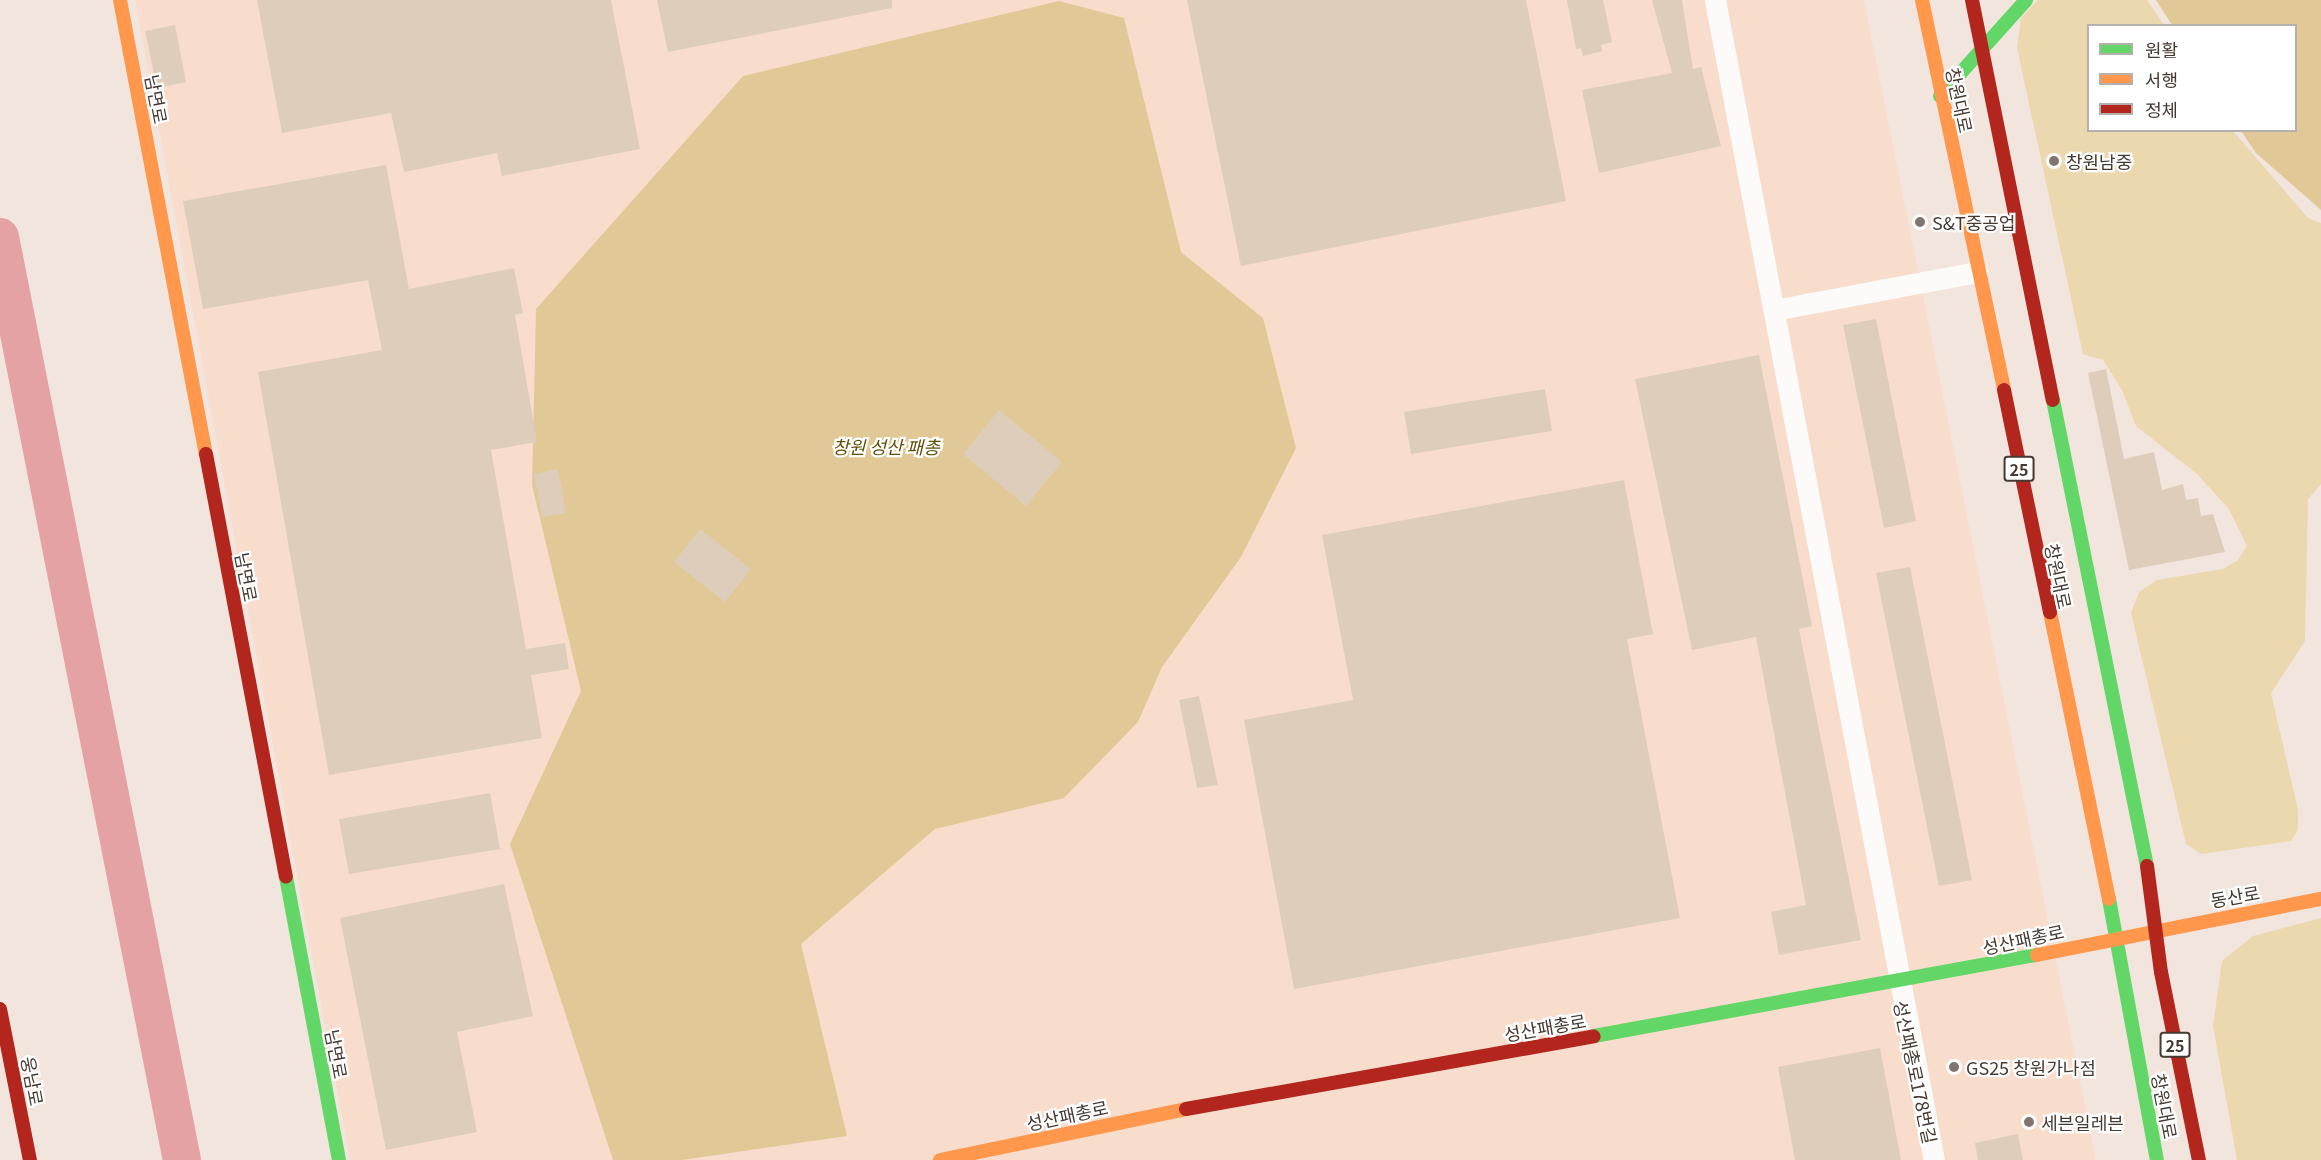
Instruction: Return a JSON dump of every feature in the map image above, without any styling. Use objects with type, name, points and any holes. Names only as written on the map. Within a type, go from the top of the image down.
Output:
[{"type":"main road","name":"남면로","points":[[120,0],[339,1160]]},
{"type":"main road","name":"창원대로","points":[[1922,0],[2115,938],[2157,1160]]},
{"type":"main road","name":"창원대로","points":[[1972,0],[2144,845],[2161,972],[2199,1160]]},
{"type":"main road","points":[[1940,96],[2026,0]]},
{"type":"main road","name":"동산로","points":[[2156,928],[2321,899]]},
{"type":"main road","name":"성산패총로","points":[[940,1160],[1223,1101],[1898,983],[2156,928]]},
{"type":"main road","name":"웅남로","points":[[0,1009],[30,1160]]},
{"type":"street","name":"성산패총로178번길","points":[[1715,0],[1898,983],[1934,1160]]},
{"type":"street","points":[[1774,310],[1977,272]]},
{"type":"shaded area","points":[[135,0],[1864,0],[2096,1160],[350,1160]]},
{"type":"shaded area","points":[[2038,0],[2147,0],[2163,24],[2087,24],[2087,132],[2234,132],[2308,218],[2321,223],[2321,484],[2308,499],[2305,641],[2271,693],[2298,810],[2298,830],[2291,841],[2201,854],[2186,844],[2131,613],[2139,592],[2157,580],[2223,569],[2238,560],[2247,546],[2229,509],[2197,474],[2136,426],[2122,390],[2103,360],[2083,354],[2017,48],[2021,18]]},
{"type":"shaded area","points":[[2321,918],[2321,1160],[2237,1160],[2213,1026],[2222,961],[2253,936]]},
{"type":"green space","points":[[2156,0],[2321,0],[2321,210],[2256,153],[2242,132],[2297,132],[2297,24],[2171,24]]},
{"type":"green space","name":"창원 성산 패총","points":[[1059,1],[1124,18],[1181,252],[1263,318],[1296,448],[1241,557],[1162,667],[1138,722],[1064,798],[935,829],[801,944],[847,1136],[682,1160],[613,1160],[510,844],[581,691],[532,485],[536,309],[743,76]]},
{"type":"building","points":[[257,0],[611,0],[640,149],[502,176],[497,153],[404,172],[391,113],[282,133]]},
{"type":"building","points":[[657,0],[892,0],[892,8],[668,52]]},
{"type":"building","points":[[1187,0],[1526,0],[1566,201],[1241,266]]},
{"type":"building","points":[[1567,0],[1603,0],[1612,42],[1601,45],[1602,51],[1583,56],[1581,48],[1576,49]]},
{"type":"building","points":[[1652,0],[1682,0],[1693,69],[1701,67],[1721,146],[1599,173],[1582,90],[1672,73]]},
{"type":"building","points":[[175,25],[186,82],[157,88],[145,31]]},
{"type":"building","points":[[386,165],[409,289],[514,268],[523,313],[515,315],[537,442],[491,450],[526,649],[565,643],[569,669],[531,675],[542,738],[329,775],[258,372],[382,350],[368,280],[203,309],[183,201]]},
{"type":"building","points":[[1876,319],[1916,521],[1884,528],[1843,325]]},
{"type":"building","points":[[1759,355],[1812,626],[1799,629],[1861,940],[1779,955],[1771,912],[1806,905],[1756,637],[1692,650],[1635,379]]},
{"type":"building","points":[[2106,369],[2124,459],[2154,452],[2162,490],[2183,484],[2186,500],[2198,498],[2201,516],[2213,514],[2225,552],[2129,570],[2088,373]]},
{"type":"building","points":[[1545,389],[1552,431],[1411,454],[1404,412]]},
{"type":"building","points":[[999,410],[1062,462],[1026,506],[963,454]]},
{"type":"building","points":[[558,469],[566,513],[542,517],[534,474]]},
{"type":"building","points":[[1624,480],[1653,634],[1627,639],[1680,918],[1294,989],[1244,720],[1353,700],[1322,535]]},
{"type":"building","points":[[700,529],[751,569],[725,602],[674,562]]},
{"type":"building","points":[[1910,567],[1972,880],[1939,886],[1876,573]]},
{"type":"building","points":[[1199,696],[1218,785],[1197,788],[1179,700]]},
{"type":"building","points":[[490,793],[500,849],[349,874],[339,819]]},
{"type":"building","points":[[504,884],[533,1016],[457,1032],[477,1132],[386,1150],[340,918]]},
{"type":"building","points":[[1880,1048],[1901,1160],[1795,1160],[1778,1067]]},
{"type":"building","points":[[2018,1134],[2023,1160],[1978,1160],[1975,1143]]},
{"type":"waterway","points":[[0,237],[182,1160]]},
{"type":"traffic: fast","points":[[1940,96],[2026,0]]},
{"type":"traffic: fast","points":[[2053,400],[2147,866]]},
{"type":"traffic: fast","points":[[286,877],[339,1160]]},
{"type":"traffic: fast","points":[[2109,899],[2157,1160]]},
{"type":"traffic: fast","points":[[1594,1036],[2037,955]]},
{"type":"traffic: slow","points":[[120,0],[206,454]]},
{"type":"traffic: slow","points":[[1922,0],[2004,390]]},
{"type":"traffic: slow","points":[[2050,612],[2109,899]]},
{"type":"traffic: slow","points":[[2037,955],[2321,899]]},
{"type":"traffic: slow","points":[[940,1160],[1186,1109]]},
{"type":"traffic: jam","points":[[1972,0],[2053,400]]},
{"type":"traffic: jam","points":[[2004,390],[2050,612]]},
{"type":"traffic: jam","points":[[206,454],[286,877]]},
{"type":"traffic: jam","points":[[2147,866],[2161,972],[2199,1160]]},
{"type":"traffic: jam","points":[[0,1009],[30,1160]]},
{"type":"traffic: jam","points":[[1186,1109],[1594,1036]]},
{"type":"place","name":"창원남중","points":[[2054,161]]},
{"type":"place","name":"S&T중공업","points":[[1920,222]]},
{"type":"place","name":"GS25 창원가나점","points":[[1954,1067]]},
{"type":"place","name":"세븐일레븐","points":[[2029,1122]]}]
